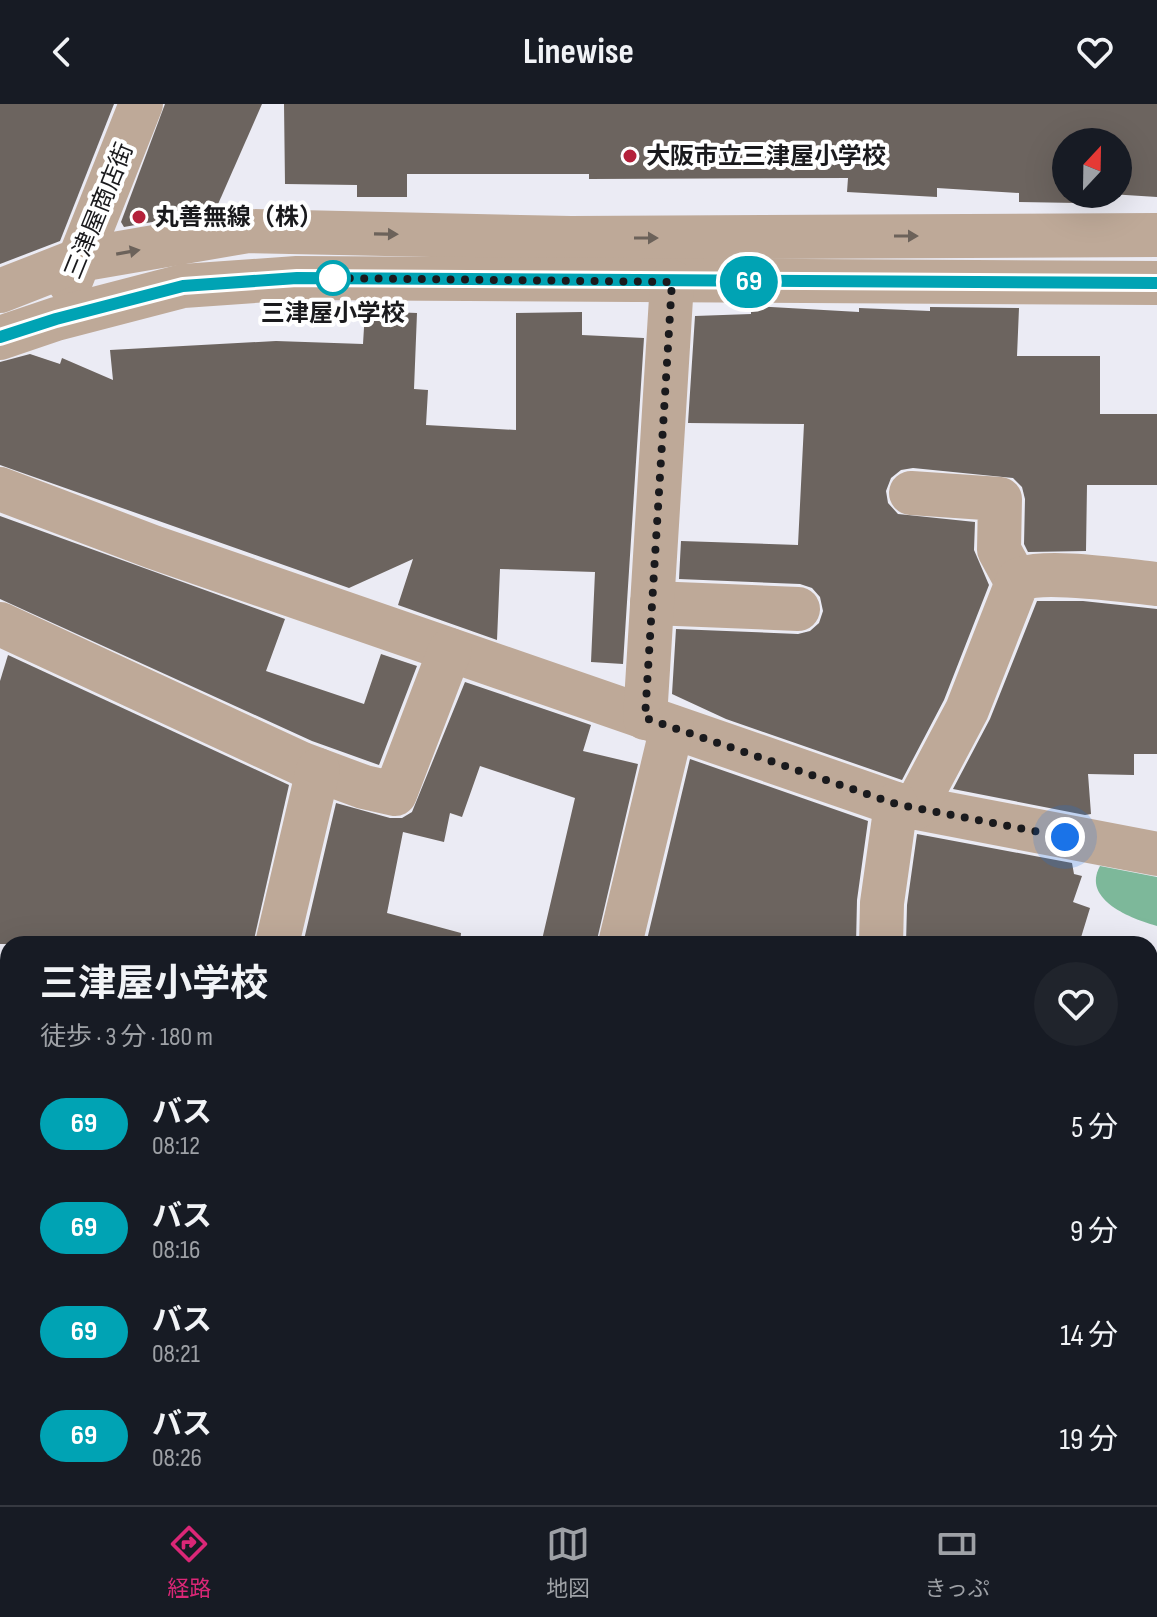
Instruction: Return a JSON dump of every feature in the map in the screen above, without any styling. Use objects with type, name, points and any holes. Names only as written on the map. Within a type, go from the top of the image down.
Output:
[{"type":"street","name":"三津屋商店街","points":[[56,319],[141,104]]},
{"type":"street","points":[[0,291],[79,260],[248,231],[571,238],[1157,235]]},
{"type":"street","points":[[0,338],[56,319],[183,286],[297,278],[1157,283]]},
{"type":"street","points":[[621,936],[659,722],[652,603],[672,282]]},
{"type":"street","points":[[0,489],[153,547],[906,806],[1157,854]]},
{"type":"street","points":[[911,493],[1000,499],[999,550],[1017,583]]},
{"type":"street","points":[[881,936],[882,903],[906,806],[967,710],[1017,583],[1027,575],[1157,584]]},
{"type":"street","points":[[652,603],[798,609]]},
{"type":"street","points":[[0,624],[318,770],[395,794],[450,650]]},
{"type":"street","points":[[279,936],[318,770]]},
{"type":"green space","points":[[1100,866],[1157,877],[1157,926],[1123,913],[1103,898],[1097,889],[1096,878]]},
{"type":"building","points":[[0,104],[114,104],[60,241],[0,264]]},
{"type":"building","points":[[165,104],[262,104],[215,211],[124,227],[121,222]]},
{"type":"building","name":"大阪市立三津屋小学校","points":[[284,104],[1157,104],[1157,197],[1132,195],[1132,128],[1052,128],[1052,203],[1019,202],[1019,193],[937,188],[937,197],[847,192],[848,178],[589,179],[589,174],[407,174],[407,197],[357,197],[357,185],[285,184]]},
{"type":"building","points":[[751,306],[859,312],[859,308],[930,311],[930,307],[1019,308],[1017,356],[1100,356],[1100,414],[1157,414],[1157,485],[1087,485],[1086,551],[1028,552],[1024,544],[1025,499],[1022,487],[1013,478],[913,468],[901,470],[891,478],[886,491],[888,503],[898,514],[975,522],[974,550],[989,585],[944,700],[902,780],[726,719],[672,694],[676,629],[798,634],[810,631],[819,623],[823,611],[820,597],[812,588],[800,584],[679,579],[681,541],[798,545],[804,424],[688,423],[695,316],[751,314]]},
{"type":"building","points":[[365,311],[417,313],[414,389],[428,390],[426,425],[516,430],[516,313],[582,312],[582,335],[644,338],[623,664],[591,662],[595,572],[500,569],[497,640],[398,605],[413,559],[349,588],[0,465],[0,362],[30,354],[60,364],[62,358],[113,380],[110,350],[276,341],[363,344]]},
{"type":"building","points":[[0,516],[285,619],[266,671],[364,704],[381,654],[417,666],[379,765],[312,741],[0,599]]},
{"type":"building","points":[[1037,601],[1083,601],[1157,609],[1157,754],[1134,754],[1134,775],[1088,774],[1091,814],[953,789],[990,719]]},
{"type":"building","points":[[8,655],[289,785],[255,936],[0,936],[0,681]]},
{"type":"building","points":[[465,682],[591,725],[583,751],[638,764],[598,936],[543,936],[575,798],[480,766],[462,817],[450,813],[444,842],[403,832],[387,913],[461,933],[461,936],[305,936],[336,803],[390,818],[402,818],[412,812]]},
{"type":"building","points":[[690,759],[868,821],[857,900],[856,936],[648,936]]},
{"type":"building","points":[[917,834],[1072,863],[1074,874],[1082,876],[1073,902],[1090,908],[1081,936],[906,936],[907,905]]},
{"type":"bus line","name":"69","points":[[0,337],[183,286],[297,278],[1157,283]]},
{"type":"place","name":"大阪市立三津屋小学校","points":[[630,156]]},
{"type":"place","name":"丸善無線（株）","points":[[139,217]]},
{"type":"place","name":"三津屋小学校","points":[[333,278]]},
{"type":"route","points":[[333,278],[327,278],[672,282],[645,718],[896,804],[1065,837]]}]
